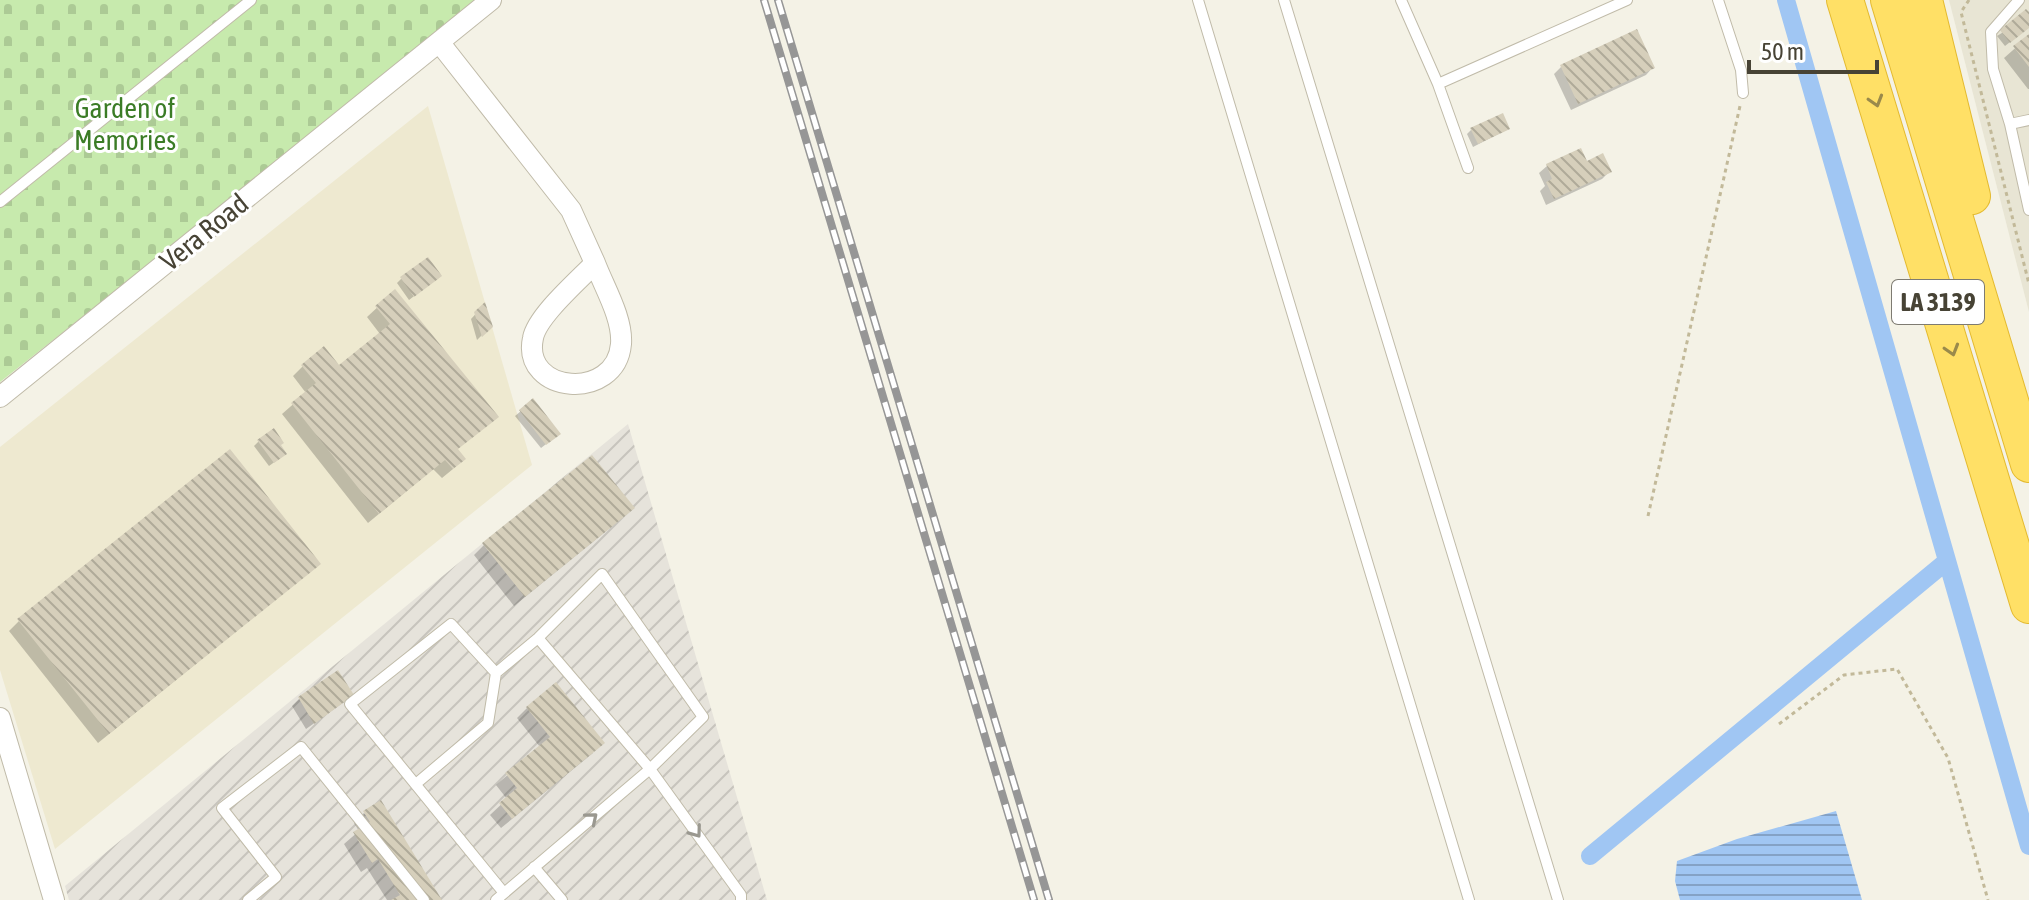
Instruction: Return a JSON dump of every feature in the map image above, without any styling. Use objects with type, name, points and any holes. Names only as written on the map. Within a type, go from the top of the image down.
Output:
[{"type":"highway","name":"LA 3139","points":[[1845,0],[2029,605]]},
{"type":"highway","name":"LA 3139","points":[[1889,0],[2029,464]]},
{"type":"highway","points":[[1924,0],[2029,431]]},
{"type":"street","name":"Vera Road","points":[[0,397],[491,0]]},
{"type":"street","points":[[439,42],[571,210],[595,263],[618,322],[621,343],[617,361],[604,376],[591,383],[568,384],[551,380],[533,359],[533,337],[540,322],[595,263]]},
{"type":"street","points":[[0,718],[54,900]]},
{"type":"lane","points":[[0,202],[251,0]]},
{"type":"lane","points":[[1198,0],[1469,900]]},
{"type":"lane","points":[[1284,0],[1558,900]]},
{"type":"lane","points":[[1401,0],[1438,84],[1468,168]]},
{"type":"lane","points":[[1438,84],[1627,0]]},
{"type":"lane","points":[[1718,0],[1741,70],[1743,93]]},
{"type":"lane","points":[[2019,0],[1991,32],[1993,69],[2025,176],[2029,210]]},
{"type":"lane","points":[[2010,124],[2029,120]]},
{"type":"lane","points":[[417,783],[488,723],[496,673],[538,638],[602,574],[703,717],[650,769],[500,896],[417,783],[350,704],[451,624],[496,673]]},
{"type":"lane","points":[[538,638],[650,769],[741,895],[741,900]]},
{"type":"lane","points":[[248,900],[276,877],[222,808],[301,747],[424,900]]},
{"type":"lane","points":[[534,867],[562,900]]},
{"type":"path","points":[[1969,0],[1961,12],[2029,284]]},
{"type":"path","points":[[1648,516],[1743,93]]},
{"type":"path","points":[[1779,724],[1844,675],[1897,669],[1948,758],[1988,900]]},
{"type":"shaded area","points":[[1949,0],[2029,0],[2029,312]]},
{"type":"shaded area","points":[[428,106],[532,465],[55,849],[0,670],[0,447]]},
{"type":"shaded area","points":[[628,424],[767,900],[69,900],[65,886]]},
{"type":"green space","name":"Garden of Memories","points":[[0,0],[483,0],[0,382]]},
{"type":"water","points":[[1836,811],[1862,900],[1680,900],[1675,881],[1677,861],[1737,839]]},
{"type":"building","points":[[2026,9],[2029,12],[2029,28],[2010,43],[2000,30]]},
{"type":"building","points":[[1637,29],[1655,68],[1578,104],[1560,65]]},
{"type":"building","points":[[2029,34],[2029,67],[2013,46]]},
{"type":"building","points":[[1503,113],[1510,129],[1478,144],[1470,128]]},
{"type":"building","points":[[1581,148],[1587,161],[1603,153],[1612,172],[1554,199],[1546,182],[1552,179],[1546,164]]},
{"type":"building","points":[[428,257],[442,276],[414,297],[400,277]]},
{"type":"building","points":[[395,289],[499,417],[458,449],[466,459],[453,469],[445,460],[379,514],[291,403],[316,383],[301,365],[324,346],[339,365],[390,324],[375,306]]},
{"type":"building","points":[[485,302],[493,327],[482,337],[474,312]]},
{"type":"building","points":[[533,398],[561,434],[546,445],[519,410]]},
{"type":"building","points":[[274,428],[287,454],[274,463],[257,440]]},
{"type":"building","points":[[230,449],[321,564],[109,734],[17,619]]},
{"type":"building","points":[[592,455],[635,508],[525,597],[482,543]]},
{"type":"building","points":[[338,670],[354,695],[314,724],[298,697]]},
{"type":"building","points":[[556,682],[605,743],[512,819],[499,803],[517,788],[505,773],[550,737],[526,707]]},
{"type":"building","points":[[381,800],[442,900],[391,900],[400,895],[378,859],[372,863],[353,832],[370,822],[363,811]]},
{"type":"waterway","points":[[1786,0],[2029,846]]},
{"type":"waterway","points":[[1590,856],[1947,561]]},
{"type":"railway","points":[[764,0],[1034,900]]},
{"type":"railway","points":[[778,0],[1049,900]]}]
